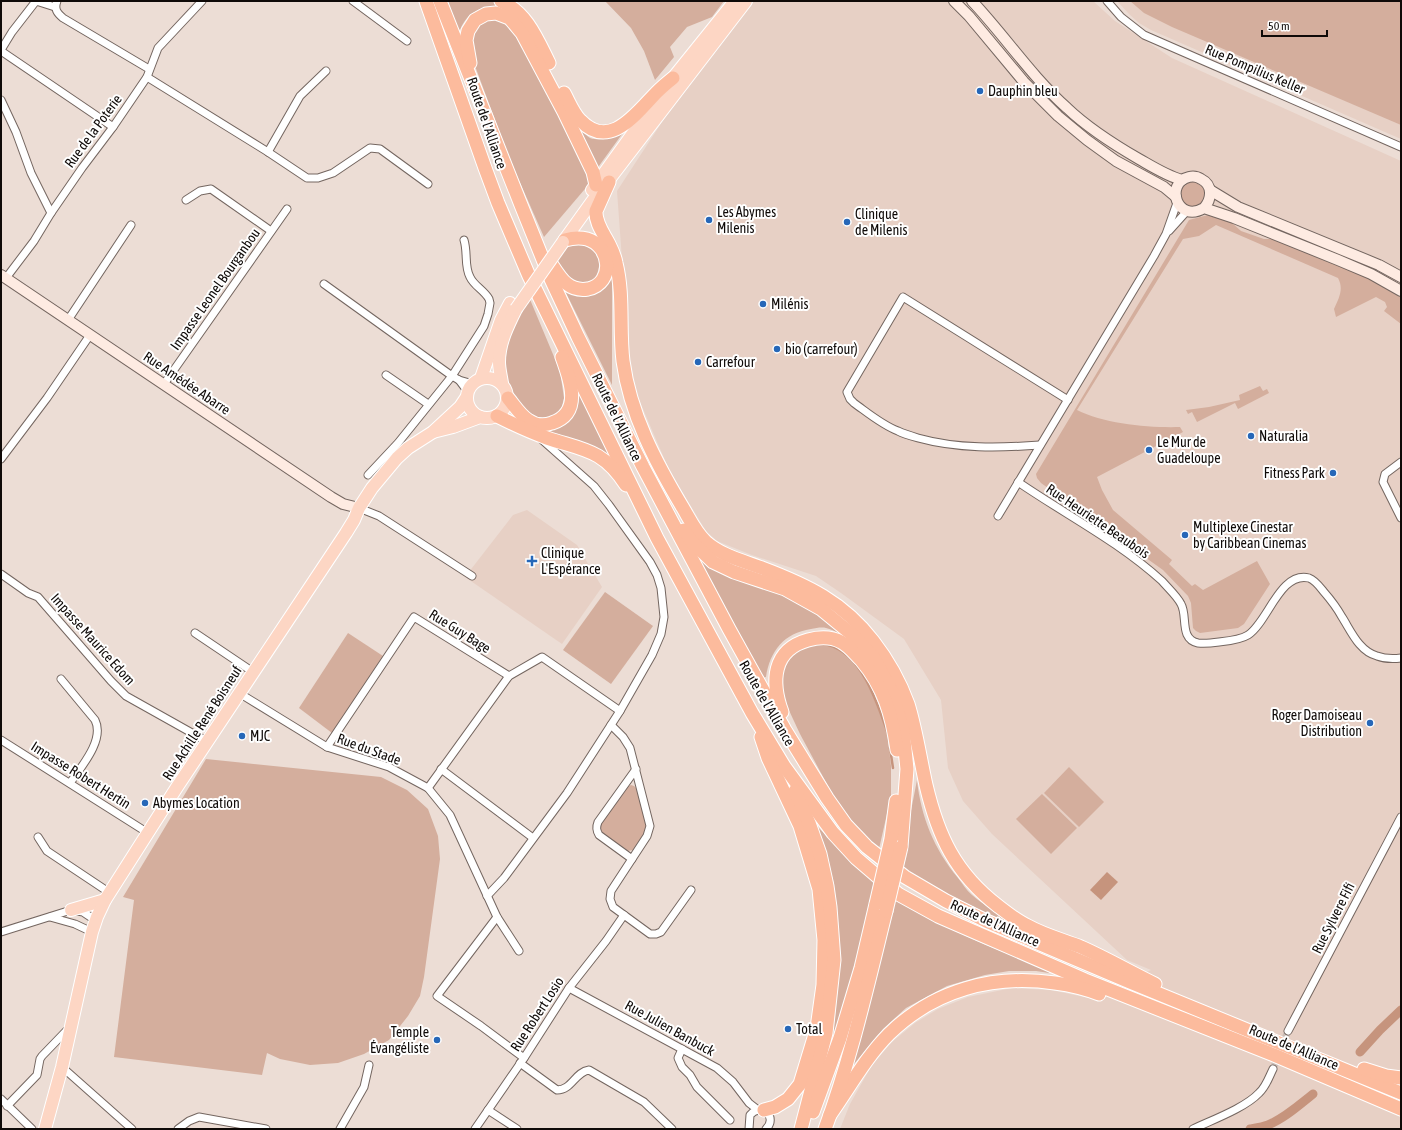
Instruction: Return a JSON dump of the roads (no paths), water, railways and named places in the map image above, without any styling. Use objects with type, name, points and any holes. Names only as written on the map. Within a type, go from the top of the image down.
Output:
[{"type":"highway","name":"Route de l'Alliance","points":[[426,1],[498,203],[529,276],[658,538],[752,713],[784,766],[833,833],[856,858],[898,894],[945,919],[1085,980],[1274,1055],[1401,1109]]},
{"type":"highway","name":"Route de l'Alliance","points":[[440,1],[550,277],[578,338],[656,491],[729,629],[785,730],[827,798],[846,825],[867,847],[905,877],[946,901],[986,920],[1196,1010],[1401,1093]]},
{"type":"highway","points":[[501,1],[514,8],[528,24],[571,107],[579,119],[590,128],[606,132],[623,125],[673,78]]},
{"type":"highway","points":[[482,109],[471,69],[466,40],[468,30],[475,20],[486,14],[496,13],[509,18],[522,33],[539,62],[593,172],[596,185]]},
{"type":"highway","points":[[469,122],[470,134],[489,193],[557,346],[570,380],[572,394],[569,410],[564,416],[550,424],[544,425],[527,419],[508,398]]},
{"type":"highway","points":[[608,182],[596,211],[596,216],[597,221],[611,248],[617,271],[623,355],[628,390],[635,412],[656,461],[697,532],[707,543],[728,556],[804,585],[826,597],[858,624],[873,640],[882,653],[907,703],[932,813],[956,863],[983,895],[1027,926],[1080,947],[1163,988],[1196,1010]]},
{"type":"highway","points":[[530,227],[566,285],[580,289],[592,288],[602,282],[606,270],[605,256],[601,248],[592,241],[578,237],[561,240]]},
{"type":"highway","points":[[496,416],[533,432],[593,452],[602,458],[619,475],[658,538]]},
{"type":"highway","points":[[656,491],[692,542],[713,562],[734,572],[785,589],[821,609],[855,637],[874,658],[892,692],[903,730],[907,769],[901,847]]},
{"type":"highway","points":[[785,730],[783,714],[777,699],[775,686],[780,662],[792,647],[802,642],[824,637],[840,642],[852,651],[870,672],[881,690],[890,711],[897,749],[898,794],[881,907],[862,1008],[825,1129]]},
{"type":"highway","points":[[752,713],[768,758],[800,826],[819,890],[824,940],[823,985],[818,1021],[800,1084],[788,1099],[775,1107],[761,1110]]},
{"type":"highway","points":[[807,1129],[840,1038],[861,968],[901,847],[912,792],[914,731]]},
{"type":"highway","points":[[784,766],[809,823],[820,854],[830,907],[834,960],[826,1032],[801,1129]]},
{"type":"highway","points":[[830,1115],[874,1051],[894,1030],[912,1014],[936,999],[972,987],[992,982],[1010,980],[1031,980],[1072,986],[1092,991],[1158,1018],[1188,1022]]},
{"type":"highway","points":[[1305,1054],[1329,1058],[1386,1076],[1401,1078]]},
{"type":"main road","points":[[561,240],[596,185],[673,78],[735,1]]},
{"type":"main road","points":[[472,388],[488,377],[496,379],[506,390],[508,398],[505,408],[496,416],[491,418],[480,417],[470,410],[472,388],[501,320],[746,1]]},
{"type":"main road","points":[[954,1],[969,16],[1024,82],[1058,116],[1087,140],[1116,161],[1164,187],[1187,211],[1196,212],[1204,208],[1210,200],[1210,190]]},
{"type":"main road","points":[[972,1],[1031,71],[1066,108],[1093,130],[1122,150],[1170,176],[1182,180]]},
{"type":"main road","points":[[1176,200],[1177,188],[1182,180],[1197,177],[1205,182],[1210,190],[1238,207],[1379,265],[1401,277]]},
{"type":"main road","points":[[1204,208],[1241,221],[1345,263],[1371,274],[1401,291]]},
{"type":"main road","name":"Rue Amédée Abarre","points":[[4,277],[331,497],[343,504],[359,508]]},
{"type":"main road","points":[[502,384],[499,361],[500,351],[513,306]]},
{"type":"main road","name":"Rue Achille René Boisneuf","points":[[46,1129],[62,1067],[93,926],[107,897],[239,693],[346,533],[359,508],[372,488],[397,458],[408,448],[433,432],[460,406],[472,388]]},
{"type":"main road","name":"Rue Achille René Boisneuf","points":[[433,432],[453,427],[480,417]]},
{"type":"main road","points":[[71,910],[107,897]]},
{"type":"street","points":[[113,127],[1,50],[12,32],[36,1],[56,4],[58,14],[68,21],[149,69]]},
{"type":"street","name":"Rue de la Poterie","points":[[4,277],[34,242],[51,213],[82,168],[147,78],[149,69],[158,48],[202,1]]},
{"type":"street","points":[[353,1],[407,41]]},
{"type":"street","name":"Rue Pompilius Keller","points":[[1107,1],[1121,17],[1144,35],[1401,147]]},
{"type":"street","points":[[268,152],[300,96],[326,71]]},
{"type":"street","points":[[147,78],[268,152],[306,178],[318,178],[333,173],[370,148],[380,149],[428,184]]},
{"type":"street","points":[[1,100],[16,132],[31,173],[51,213]]},
{"type":"street","points":[[186,200],[200,191],[211,189],[271,231]]},
{"type":"street","points":[[1166,234],[1176,200]]},
{"type":"street","name":"Impasse Leonel Bourganbou","points":[[164,384],[287,209]]},
{"type":"street","points":[[998,516],[1124,307],[1166,234],[1187,211]]},
{"type":"street","points":[[68,320],[131,225]]},
{"type":"street","points":[[368,475],[398,443],[452,376],[484,326],[490,303],[487,296],[474,284],[467,271],[467,249],[464,240]]},
{"type":"street","points":[[324,284],[452,376],[472,388]]},
{"type":"street","points":[[1040,445],[968,447],[928,440],[899,432],[891,428],[854,403],[850,399],[847,392],[903,297],[1068,400]]},
{"type":"street","points":[[1,458],[47,398],[90,335]]},
{"type":"street","points":[[386,375],[428,404]]},
{"type":"street","points":[[487,896],[504,878],[567,793],[620,711],[652,656],[661,634],[664,617],[661,588],[657,575],[650,562],[594,486],[533,432]]},
{"type":"street","points":[[1401,462],[1385,474],[1383,482],[1401,518]]},
{"type":"street","name":"Rue Heuriette Beaubois","points":[[1018,482],[1124,550],[1154,574],[1166,585],[1181,603],[1186,632],[1196,642],[1210,643],[1226,641],[1239,639],[1247,635],[1260,623],[1281,591],[1290,582],[1297,578],[1303,577],[1310,578],[1314,581],[1336,606],[1362,648],[1376,656],[1391,659],[1401,658]]},
{"type":"street","points":[[359,508],[379,516],[472,576]]},
{"type":"street","name":"Impasse Maurice Edom","points":[[1,574],[28,593],[38,597],[110,681],[126,696],[208,742]]},
{"type":"street","name":"Rue Guy Bage","points":[[327,747],[414,617],[508,676]]},
{"type":"street","points":[[195,633],[253,672]]},
{"type":"street","points":[[428,788],[508,676],[542,657],[620,711]]},
{"type":"street","points":[[61,679],[98,725],[95,745],[70,784]]},
{"type":"street","name":"Rue du Stade","points":[[239,693],[327,747],[390,767],[428,788],[450,815],[497,917],[519,951]]},
{"type":"street","points":[[611,725],[623,737],[630,748],[650,826],[647,836],[611,891],[610,895],[613,907],[650,934],[656,934],[661,932],[691,890]]},
{"type":"street","name":"Impasse Robert Hertin","points":[[1,740],[148,833]]},
{"type":"street","points":[[441,769],[533,838]]},
{"type":"street","points":[[632,859],[599,834],[596,827],[636,769]]},
{"type":"street","name":"Rue Sylvere Fifi","points":[[1288,1031],[1401,817]]},
{"type":"street","points":[[38,837],[47,851],[107,897]]},
{"type":"street","points":[[1,932],[71,910],[82,912],[93,926]]},
{"type":"street","name":"Rue Robert Losio","points":[[475,1129],[522,1061],[569,988],[606,941],[624,915]]},
{"type":"street","points":[[50,917],[75,924],[93,926]]},
{"type":"street","points":[[497,917],[437,996],[481,1026],[557,1090],[565,1088],[582,1072],[590,1070],[644,1102],[672,1129]]},
{"type":"street","name":"Rue Julien Banbuck","points":[[569,988],[717,1068],[733,1082],[749,1103],[761,1110]]},
{"type":"street","points":[[8,1106],[37,1075],[42,1056],[70,1028]]},
{"type":"street","points":[[682,1049],[678,1058],[682,1067],[690,1075],[697,1087],[730,1120]]},
{"type":"street","points":[[340,1129],[364,1087],[369,1065]]},
{"type":"street","points":[[62,1067],[132,1129]]},
{"type":"street","points":[[1193,1129],[1251,1101],[1266,1085],[1273,1069]]},
{"type":"street","points":[[1,1100],[32,1129]]},
{"type":"street","points":[[749,1103],[750,1127]]},
{"type":"street","points":[[488,1110],[517,1129]]},
{"type":"street","points":[[750,1115],[761,1110],[768,1114],[770,1120],[769,1126],[766,1129]]},
{"type":"street","points":[[178,1129],[189,1121],[199,1117],[266,1129]]},
{"type":"waterway","points":[[813,645],[826,644],[840,650],[850,658],[859,669],[874,695],[888,734]]},
{"type":"waterway","points":[[890,748],[893,768]]},
{"type":"waterway","points":[[1360,1052],[1401,1010]]},
{"type":"waterway","points":[[1250,1129],[1268,1125],[1280,1119],[1313,1094]]},
{"type":"tunnel","points":[[1273,1069],[1288,1031]]},
{"type":"place","name":"Dauphin bleu","points":[[980,91]]},
{"type":"place","name":"Les Abymes Milenis","points":[[709,220]]},
{"type":"place","name":"Clinique de Milenis","points":[[847,222]]},
{"type":"place","name":"Milénis","points":[[763,304]]},
{"type":"place","name":"bio (carrefour)","points":[[777,349]]},
{"type":"place","name":"Carrefour","points":[[698,362]]},
{"type":"place","name":"Naturalia","points":[[1251,436]]},
{"type":"place","name":"Le Mur de Guadeloupe","points":[[1149,450]]},
{"type":"place","name":"Fitness Park","points":[[1333,473]]},
{"type":"place","name":"Multiplexe Cinestar by Caribbean Cinemas","points":[[1185,535]]},
{"type":"place","name":"Clinique L'Espérance","points":[[532,561]]},
{"type":"place","name":"Roger Damoiseau Distribution","points":[[1370,723]]},
{"type":"place","name":"MJC","points":[[242,736]]},
{"type":"place","name":"Abymes Location","points":[[145,803]]},
{"type":"place","name":"Total","points":[[788,1029]]},
{"type":"place","name":"Temple Évangéliste","points":[[437,1040]]}]
